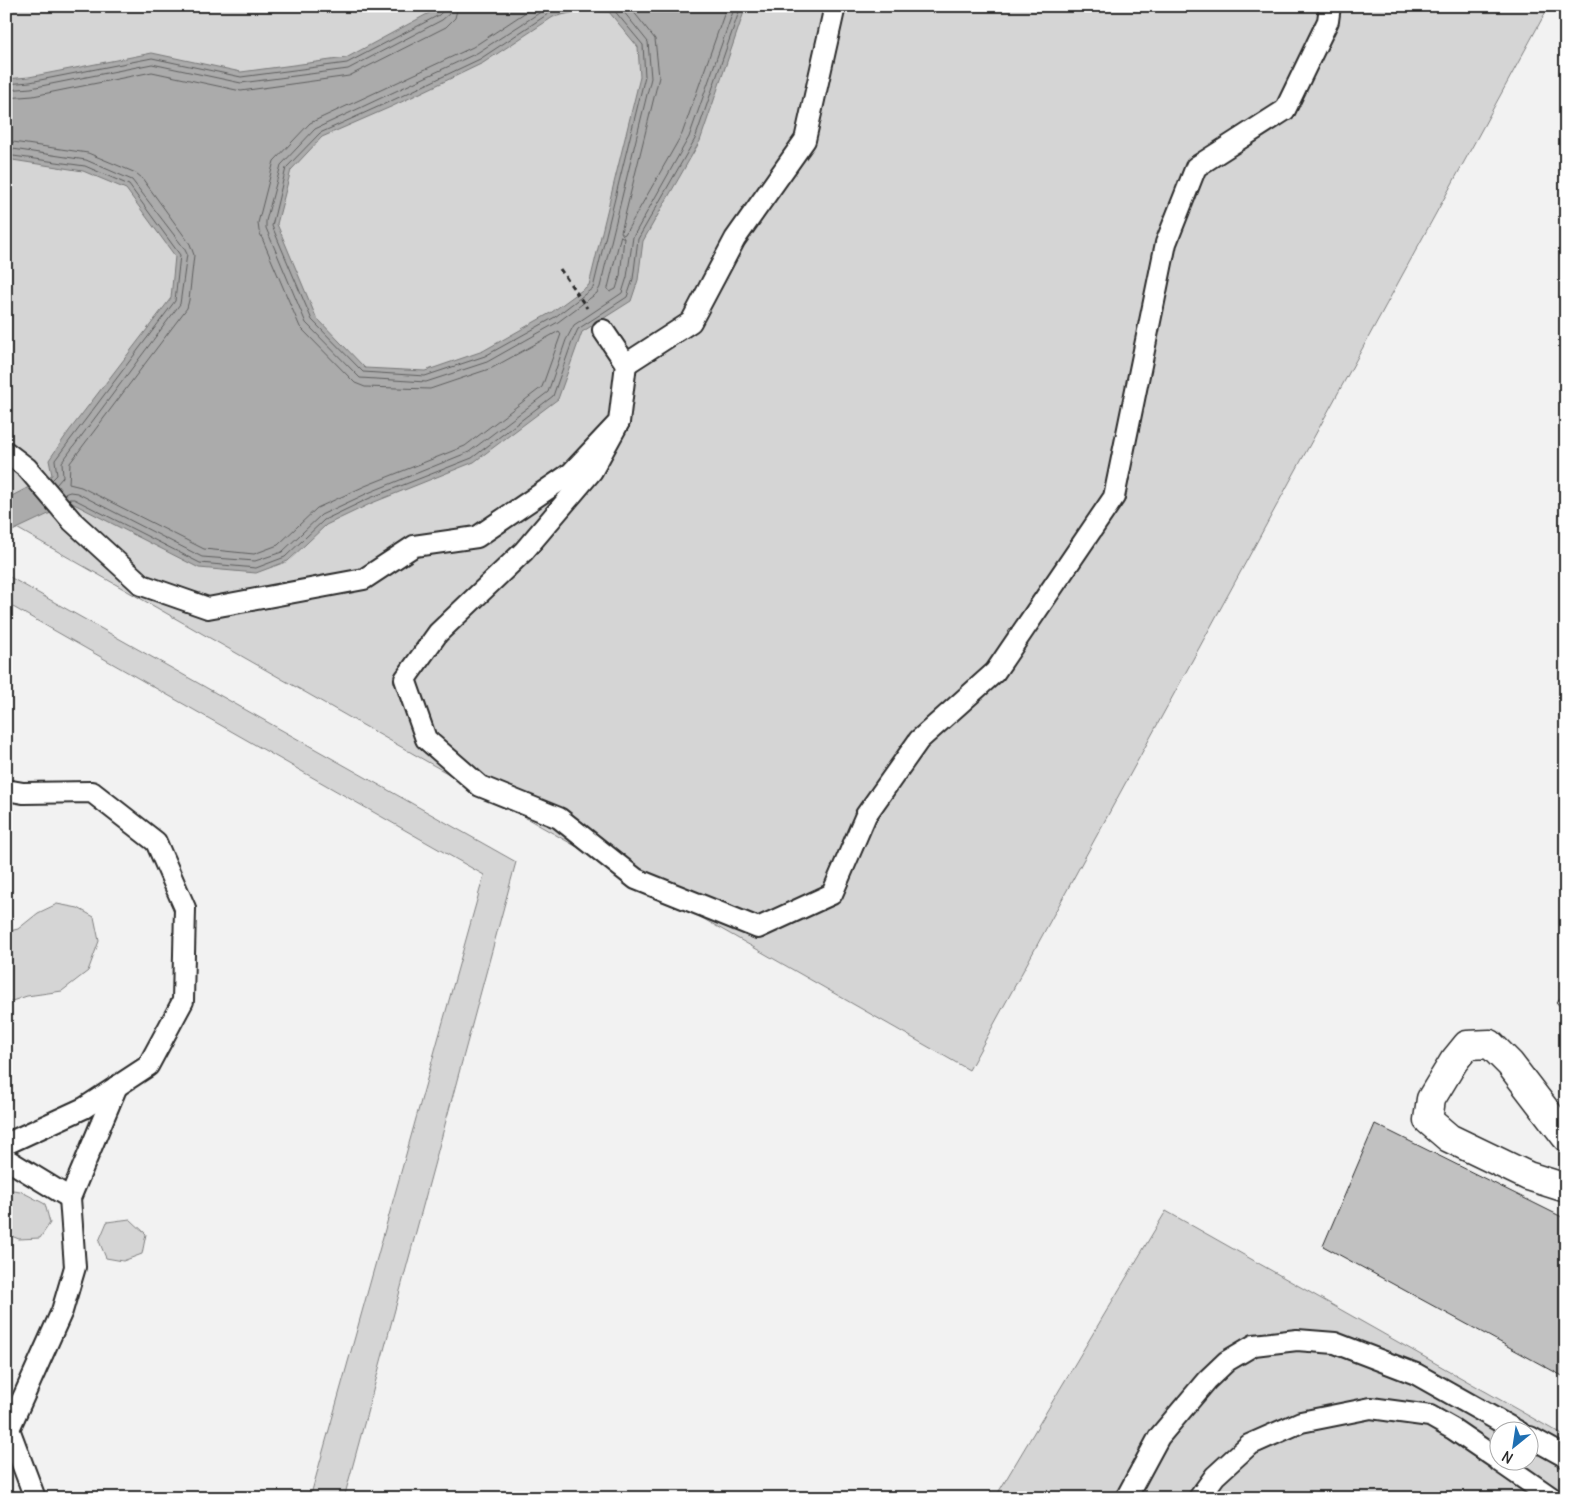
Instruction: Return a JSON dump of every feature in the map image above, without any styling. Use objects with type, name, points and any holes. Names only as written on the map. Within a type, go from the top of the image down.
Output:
[{"type":"street","points":[[1566,1137],[1510,1064],[1490,1044],[1467,1045],[1454,1061],[1432,1099],[1428,1120],[1449,1138],[1528,1176],[1566,1188]]},
{"type":"lane","points":[[626,364],[691,322],[735,239],[805,140],[835,6]]},
{"type":"lane","points":[[603,330],[626,364],[619,422],[592,471],[524,551],[438,633],[404,679],[426,740],[480,786],[559,818],[636,878],[758,928],[832,894],[866,816],[919,740],[995,672],[1114,497],[1166,243],[1196,167],[1285,110],[1328,21],[1330,6]]},
{"type":"lane","points":[[6,452],[27,468],[72,521],[142,585],[208,608],[364,579],[414,546],[477,537],[571,473],[619,422]]},
{"type":"lane","points":[[6,790],[23,793],[92,792],[156,842],[185,908],[183,1001],[148,1066],[84,1108],[6,1144]]},
{"type":"lane","points":[[35,1498],[9,1429],[62,1311],[75,1267],[70,1198],[118,1086]]},
{"type":"lane","points":[[6,1159],[70,1198]]},
{"type":"lane","points":[[1126,1498],[1159,1437],[1207,1380],[1227,1360],[1254,1345],[1296,1340],[1335,1343],[1416,1374],[1501,1422]]},
{"type":"lane","points":[[1199,1498],[1215,1476],[1249,1445],[1301,1422],[1371,1408],[1430,1416],[1454,1429],[1490,1454]]},
{"type":"lane","points":[[1540,1443],[1566,1457]]},
{"type":"lane","points":[[1515,1472],[1552,1498]]},
{"type":"path","points":[[560,270],[603,330]]},
{"type":"shaded area","points":[[6,6],[1549,6],[969,1070],[6,522]]},
{"type":"shaded area","points":[[6,575],[516,862],[344,1498],[310,1498],[484,875],[6,603]]},
{"type":"shaded area","points":[[57,904],[78,908],[94,917],[99,941],[88,971],[62,991],[27,996],[6,1003],[6,932],[18,929],[38,913]]},
{"type":"shaded area","points":[[6,1189],[20,1191],[45,1204],[50,1223],[40,1238],[19,1239],[6,1234]]},
{"type":"shaded area","points":[[1166,1211],[1539,1422],[1490,1422],[1490,1472],[1540,1472],[1540,1422],[1566,1437],[1566,1498],[995,1498]]},
{"type":"shaded area","points":[[130,1219],[146,1234],[142,1254],[123,1261],[106,1258],[99,1241],[107,1222]]},
{"type":"water","points":[[442,6],[746,6],[700,141],[643,241],[638,280],[631,301],[582,332],[558,399],[474,462],[372,503],[326,525],[288,561],[256,573],[199,568],[72,503],[6,534],[6,499],[52,475],[49,460],[171,298],[175,256],[126,189],[83,171],[6,159],[6,79],[29,77],[152,53],[241,72],[346,58]],"holes":[[[579,11],[609,12],[638,47],[640,77],[589,285],[552,312],[483,351],[425,371],[365,368],[316,317],[277,224],[291,170],[322,137],[483,63],[553,17]]]},
{"type":"building","points":[[1566,993],[1566,1013],[1556,1002]]},
{"type":"building","points":[[1375,1124],[1566,1219],[1566,1378],[1323,1246]]}]
